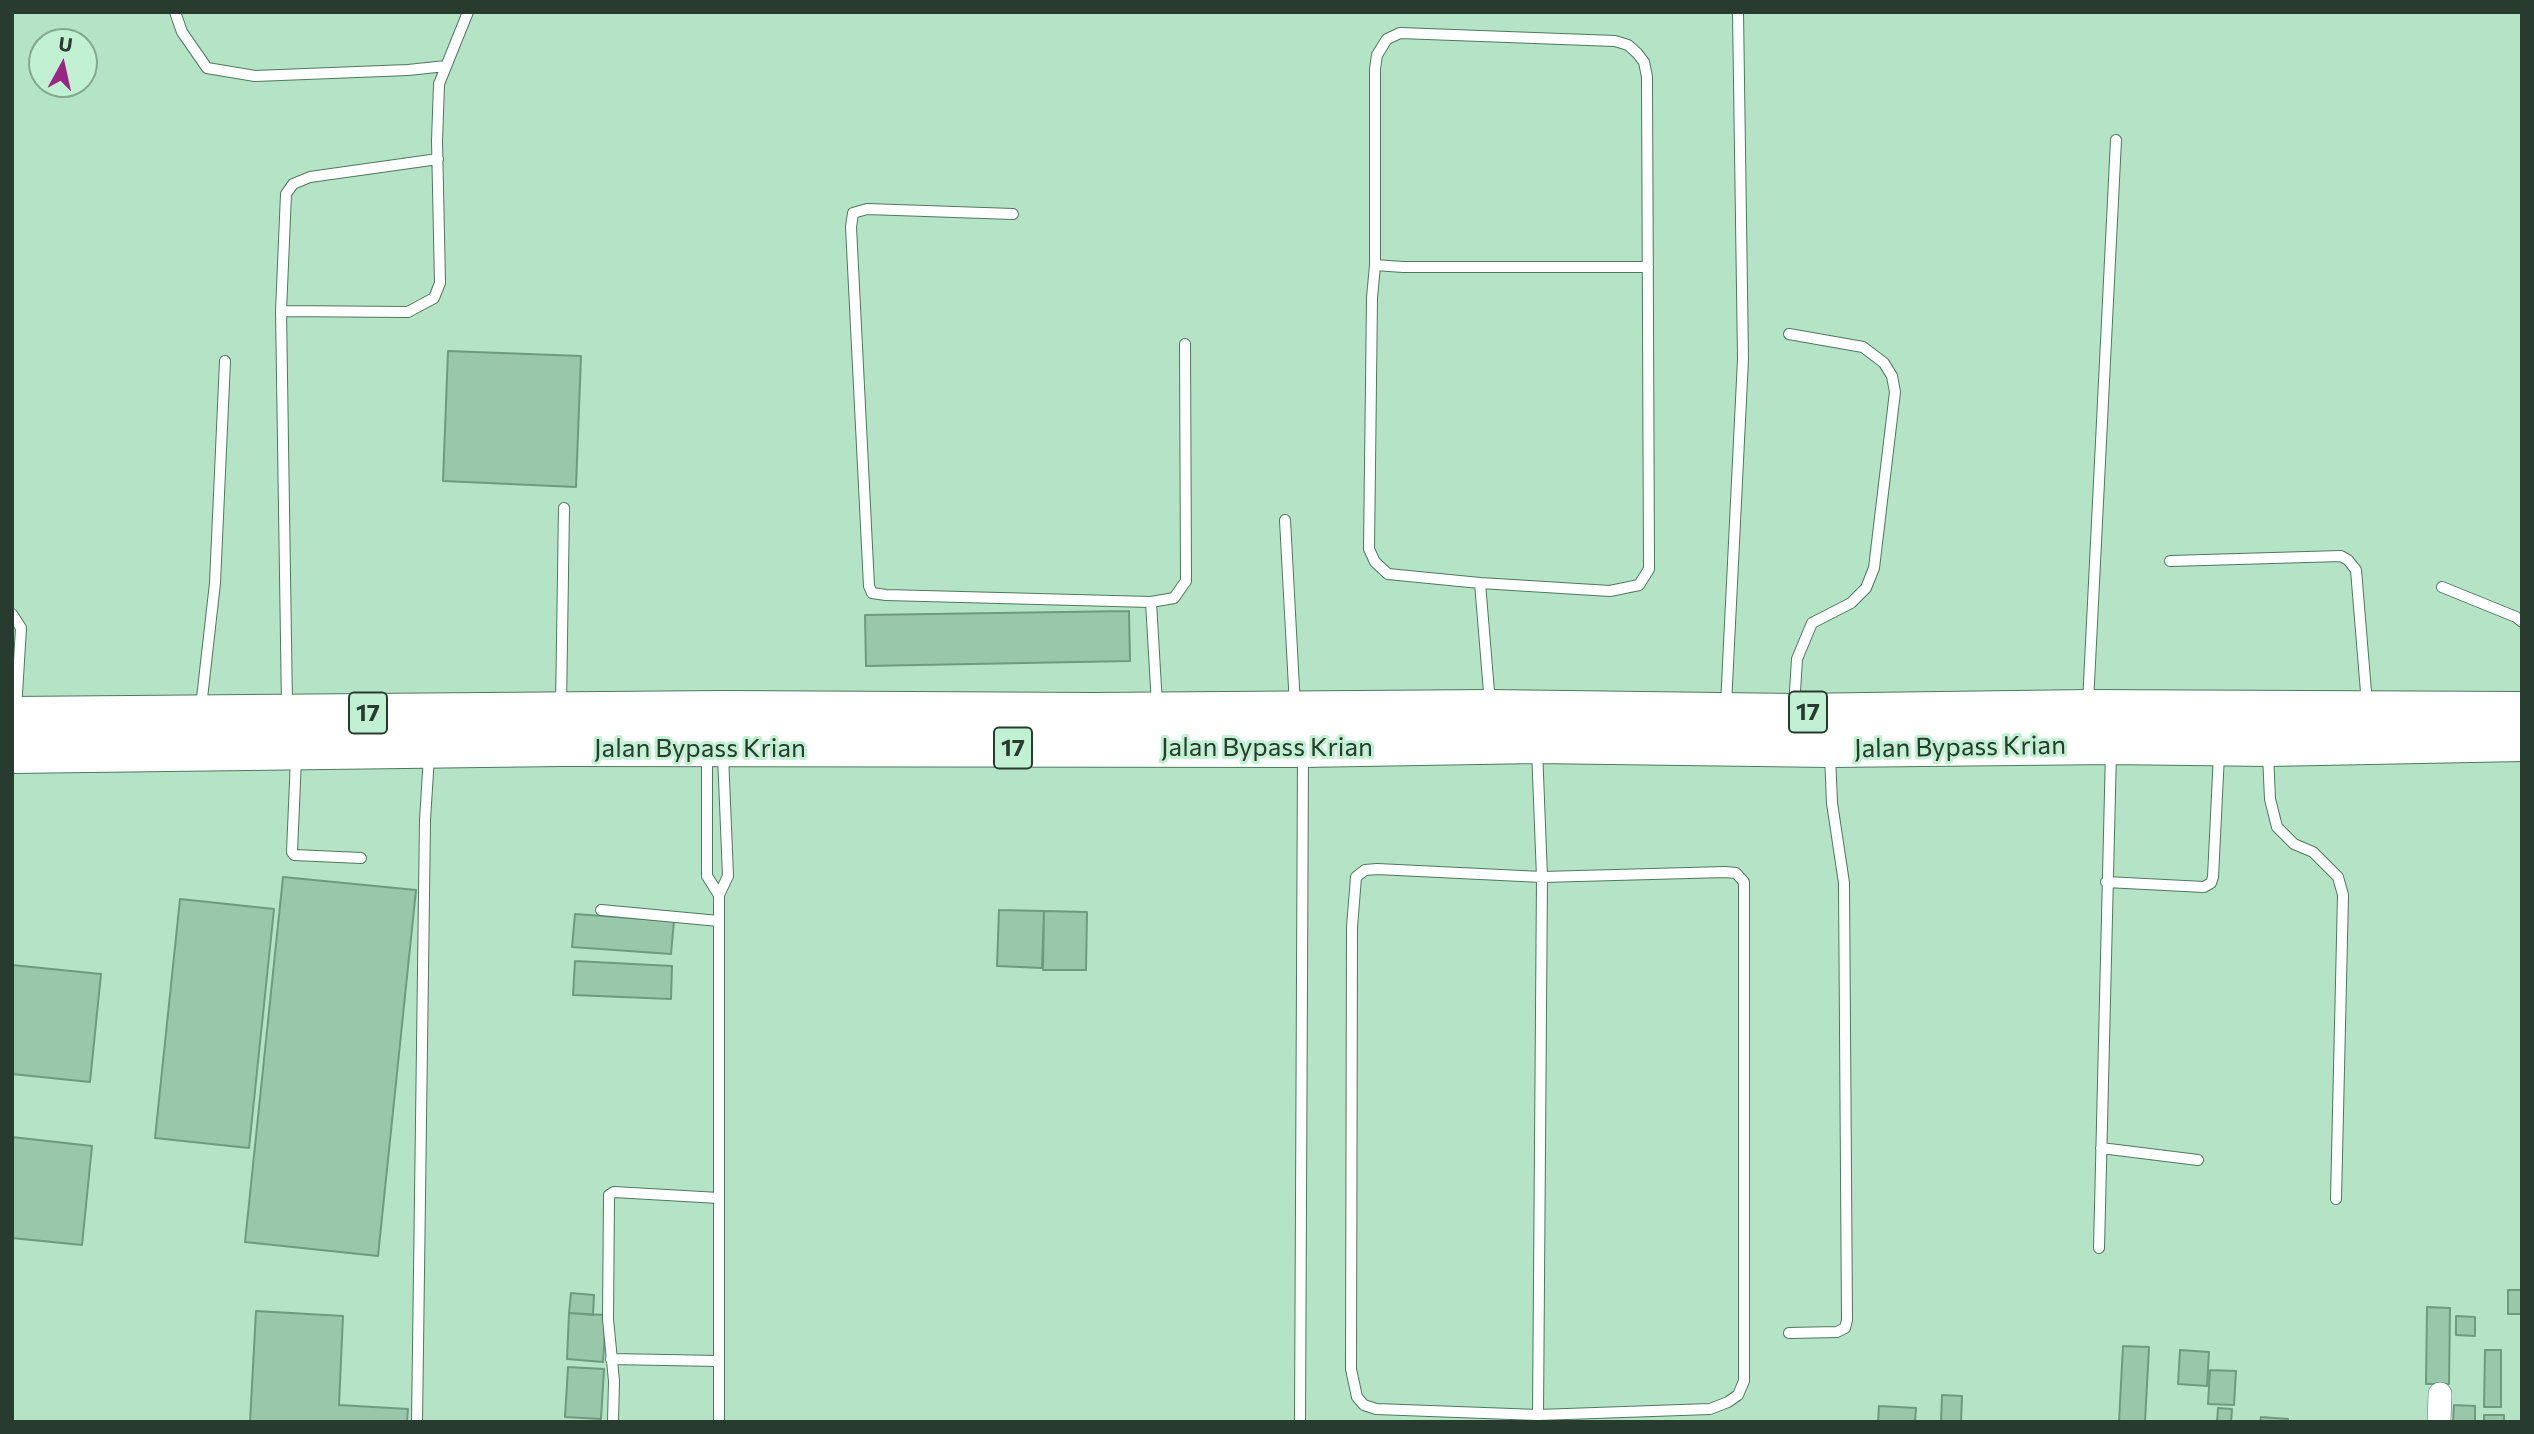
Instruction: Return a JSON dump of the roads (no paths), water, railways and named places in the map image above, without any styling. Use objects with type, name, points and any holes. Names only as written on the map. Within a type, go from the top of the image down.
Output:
[{"type":"highway","name":"Jalan Bypass Krian","points":[[12,754],[561,747],[715,729],[1158,712],[1490,709],[1794,713],[2088,709],[2522,710]]},
{"type":"highway","name":"Jalan Bypass Krian","points":[[14,715],[561,712],[715,729],[1303,748],[1537,744],[1830,748],[2111,745],[2268,747],[2522,742]]},
{"type":"street","points":[[2438,1422],[2440,1394]]},
{"type":"lane","points":[[176,12],[182,32],[207,68],[255,76],[446,66]]},
{"type":"lane","points":[[281,311],[408,312],[434,298],[440,283],[437,141],[439,84],[468,12]]},
{"type":"lane","points":[[1725,712],[1743,359],[1738,12]]},
{"type":"lane","points":[[1400,33],[1615,41],[1629,45],[1637,53],[1644,62],[1647,77],[1648,267],[1649,569],[1639,585],[1609,591],[1480,583],[1388,574],[1374,562],[1369,549],[1372,298],[1375,265],[1375,69],[1377,55],[1387,39],[1400,33]]},
{"type":"lane","points":[[2088,709],[2116,140]]},
{"type":"lane","points":[[288,714],[281,311],[286,194],[293,184],[310,177],[438,159]]},
{"type":"lane","points":[[1013,214],[867,209],[853,214],[851,227],[869,586],[872,593],[886,596],[1151,602],[1174,598],[1186,581],[1185,344]]},
{"type":"lane","points":[[1375,265],[1648,267]]},
{"type":"lane","points":[[1789,334],[1863,347],[1884,363],[1892,376],[1895,392],[1874,568],[1866,588],[1851,603],[1812,623],[1797,659],[1794,713]]},
{"type":"lane","points":[[200,715],[215,583],[225,361]]},
{"type":"lane","points":[[561,712],[564,508]]},
{"type":"lane","points":[[1285,520],[1296,711]]},
{"type":"lane","points":[[2170,561],[2340,556],[2348,560],[2356,570],[2368,711]]},
{"type":"lane","points":[[1480,583],[1490,709]]},
{"type":"lane","points":[[2442,587],[2516,617],[2522,622]]},
{"type":"lane","points":[[1151,602],[1158,712]]},
{"type":"lane","points":[[12,614],[21,628],[14,715]]},
{"type":"lane","points":[[715,729],[728,876],[719,895],[719,1422]]},
{"type":"lane","points":[[715,729],[707,876],[719,895]]},
{"type":"lane","points":[[1537,744],[1542,877],[1538,1415]]},
{"type":"lane","points":[[2098,1248],[2111,745]]},
{"type":"lane","points":[[2106,882],[2204,887],[2211,883],[2219,747]]},
{"type":"lane","points":[[2268,747],[2270,799],[2277,827],[2294,844],[2313,852],[2338,877],[2343,895],[2336,1199]]},
{"type":"lane","points":[[1300,1422],[1303,748]]},
{"type":"lane","points":[[1789,1333],[1837,1332],[1845,1328],[1847,1321],[1844,883],[1832,803],[1830,748]]},
{"type":"lane","points":[[417,1422],[425,820],[429,750]]},
{"type":"lane","points":[[296,751],[292,852],[294,855],[361,858]]},
{"type":"lane","points":[[1365,870],[1542,877],[1736,873],[1744,882],[1744,1381],[1738,1395],[1710,1409],[1538,1415],[1376,1409],[1364,1405],[1357,1397],[1351,1370],[1352,927],[1356,877],[1365,870]]},
{"type":"lane","points":[[601,909],[719,920]]},
{"type":"lane","points":[[2101,1148],[2198,1160]]},
{"type":"lane","points":[[613,1422],[614,1381],[608,1306],[609,1195],[614,1192],[719,1198]]},
{"type":"lane","points":[[611,1359],[719,1361]]}]
